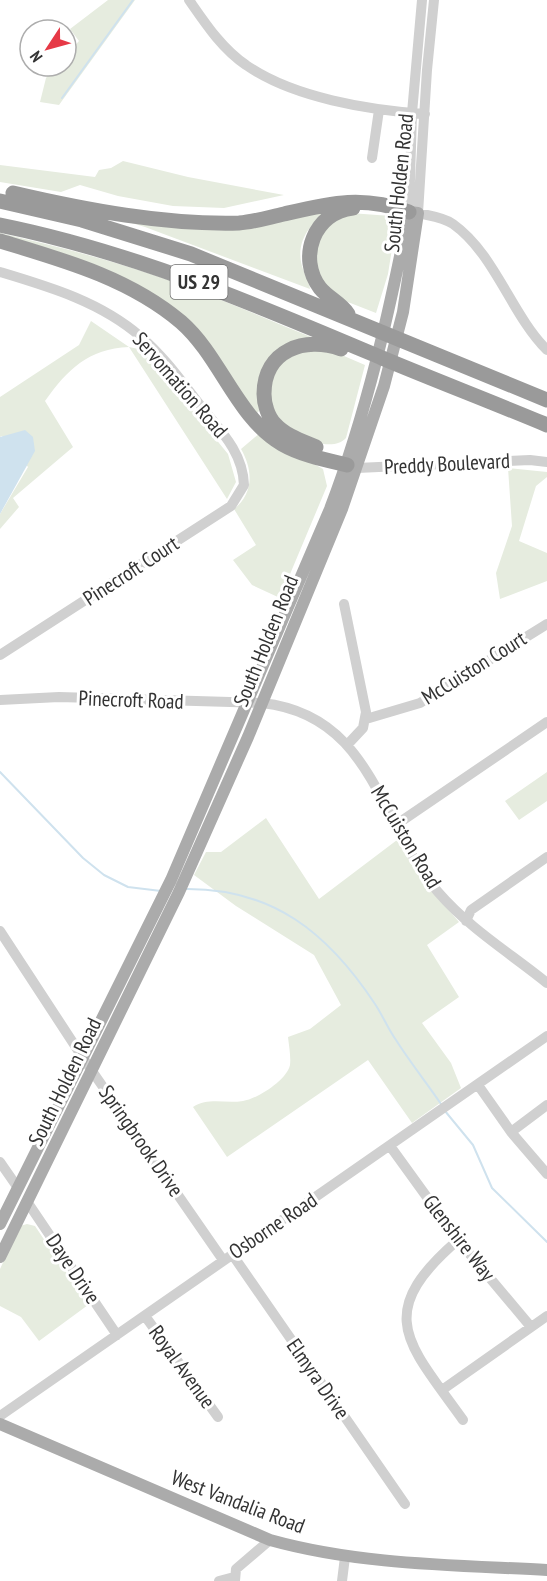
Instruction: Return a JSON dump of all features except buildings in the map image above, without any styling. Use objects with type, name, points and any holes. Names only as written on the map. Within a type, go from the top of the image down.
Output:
[{"type":"highway","points":[[0,190],[179,223],[243,223],[325,204],[356,201],[382,202],[414,213]]},
{"type":"highway","name":"US 29","points":[[0,201],[82,220],[169,246],[547,400]]},
{"type":"highway","points":[[351,319],[344,307],[320,288],[312,273],[308,261],[310,246],[317,231],[330,216],[348,208],[414,213]]},
{"type":"highway","name":"US 29","points":[[0,225],[58,238],[152,265],[243,299],[547,425]]},
{"type":"highway","points":[[0,241],[90,269],[163,309],[197,338],[249,413],[272,437],[302,452],[352,467]]},
{"type":"highway","points":[[352,467],[329,452],[290,435],[273,423],[264,400],[266,377],[270,366],[287,350],[314,343],[331,346],[373,361],[391,362]]},
{"type":"main road","name":"South Holden Road","points":[[378,384],[390,307],[414,213]]},
{"type":"main road","name":"South Holden Road","points":[[0,1257],[179,892],[262,703],[352,467],[402,312],[414,213]]},
{"type":"main road","name":"South Holden Road","points":[[0,1224],[171,880],[352,467]]},
{"type":"main road","name":"West Vandalia Road","points":[[0,1424],[270,1540],[345,1557],[547,1570]]},
{"type":"street","points":[[189,0],[209,28],[246,65],[300,91],[379,110],[425,114]]},
{"type":"street","name":"South Holden Road","points":[[414,213],[412,113],[422,0]]},
{"type":"street","name":"South Holden Road","points":[[414,213],[434,0]]},
{"type":"street","points":[[372,159],[379,110]]},
{"type":"street","points":[[414,213],[439,218],[452,224],[472,241],[525,325],[547,350]]},
{"type":"street","name":"Servomation Road","points":[[0,272],[51,288],[103,310],[143,338],[169,366],[230,442],[240,459],[243,474]]},
{"type":"street","name":"Preddy Boulevard","points":[[352,467],[530,460],[547,462]]},
{"type":"street","name":"Pinecroft Court","points":[[0,655],[231,506],[244,485],[243,474]]},
{"type":"street","points":[[344,604],[366,718],[363,728],[348,744]]},
{"type":"street","name":"McCuiston Court","points":[[366,718],[426,700],[534,630],[547,624]]},
{"type":"street","name":"Pinecroft Road","points":[[0,700],[59,697],[262,703]]},
{"type":"street","name":"McCuiston Road","points":[[262,703],[276,705],[312,718],[348,744],[429,880],[466,921],[547,983]]},
{"type":"street","points":[[395,823],[403,820],[547,722]]},
{"type":"street","points":[[466,921],[471,910],[547,857]]},
{"type":"street","name":"Springbrook Drive","points":[[0,931],[83,1058],[228,1257]]},
{"type":"street","name":"Osborne Road","points":[[0,1416],[547,1036]]},
{"type":"street","points":[[478,1085],[511,1132],[547,1174]]},
{"type":"street","points":[[511,1132],[547,1105]]},
{"type":"street","name":"Glenshire Way","points":[[390,1146],[458,1240],[531,1327]]},
{"type":"street","points":[[0,1162],[18,1188]]},
{"type":"street","name":"Daye Drive","points":[[28,1203],[117,1335]]},
{"type":"street","points":[[458,1240],[432,1262],[418,1279],[407,1309],[408,1333],[413,1348],[463,1420]]},
{"type":"street","name":"Elmyra Drive","points":[[228,1257],[405,1503]]},
{"type":"street","name":"Royal Avenue","points":[[145,1316],[218,1417]]},
{"type":"street","points":[[442,1390],[547,1316]]},
{"type":"street","points":[[219,1581],[235,1579],[236,1569],[270,1540]]},
{"type":"street","points":[[342,1581],[345,1557]]},
{"type":"shaded area","points":[[108,0],[135,0],[59,105],[40,102],[46,78],[78,78],[78,23]]},
{"type":"shaded area","points":[[123,161],[188,177],[284,195],[224,208],[173,206],[118,196],[80,185],[61,192],[0,182],[0,165],[95,177],[99,170],[111,168]]},
{"type":"shaded area","points":[[331,209],[311,226],[303,240],[300,257],[310,289],[145,227],[95,212],[188,227]]},
{"type":"shaded area","points":[[350,213],[391,216],[396,223],[388,274],[376,313],[335,297],[315,271],[316,239],[324,227]]},
{"type":"shaded area","points":[[0,233],[158,276],[311,337],[285,345],[261,409],[257,413],[167,306],[0,236]]},
{"type":"shaded area","points":[[91,321],[129,347],[102,352],[80,363],[62,379],[45,401],[73,447],[13,498],[19,507],[0,529],[0,514],[28,467],[2,436],[0,437],[0,397],[79,345]]},
{"type":"shaded area","points":[[129,347],[143,350],[228,454],[236,482],[227,499]]},
{"type":"shaded area","points":[[323,347],[365,365],[346,438],[331,444],[322,444],[293,433],[280,422],[271,406],[269,396],[271,377],[280,361],[287,355],[304,349]]},
{"type":"shaded area","points":[[260,433],[323,469],[327,486],[280,598],[252,585],[233,560],[256,545],[234,509],[245,496],[250,481],[248,465],[241,449]]},
{"type":"shaded area","points":[[508,468],[547,472],[547,477],[536,486],[519,541],[547,553],[547,581],[500,599],[496,573],[512,526]]},
{"type":"shaded area","points":[[547,772],[547,801],[519,820],[505,801]]},
{"type":"shaded area","points":[[266,818],[319,899],[397,840],[416,872],[459,922],[427,945],[459,997],[422,1023],[451,1063],[461,1088],[412,1123],[368,1060],[227,1157],[193,1107],[211,1101],[243,1101],[256,1097],[271,1088],[288,1071],[290,1065],[288,1037],[310,1029],[341,1005],[314,955],[236,906],[194,875],[206,852],[221,852]]},
{"type":"shaded area","points":[[27,1224],[35,1226],[88,1305],[39,1341],[21,1317],[0,1306],[0,1269],[20,1226]]},
{"type":"water","points":[[25,430],[33,437],[35,451],[0,514],[0,437]]},
{"type":"waterway","points":[[62,98],[133,0]]},
{"type":"waterway","points":[[0,772],[83,858],[104,875],[128,887],[161,891]]},
{"type":"waterway","points":[[185,889],[217,891],[271,906],[295,919],[317,936],[357,979],[401,1048],[441,1104]]},
{"type":"waterway","points":[[445,1111],[473,1145],[492,1188],[547,1242]]}]
